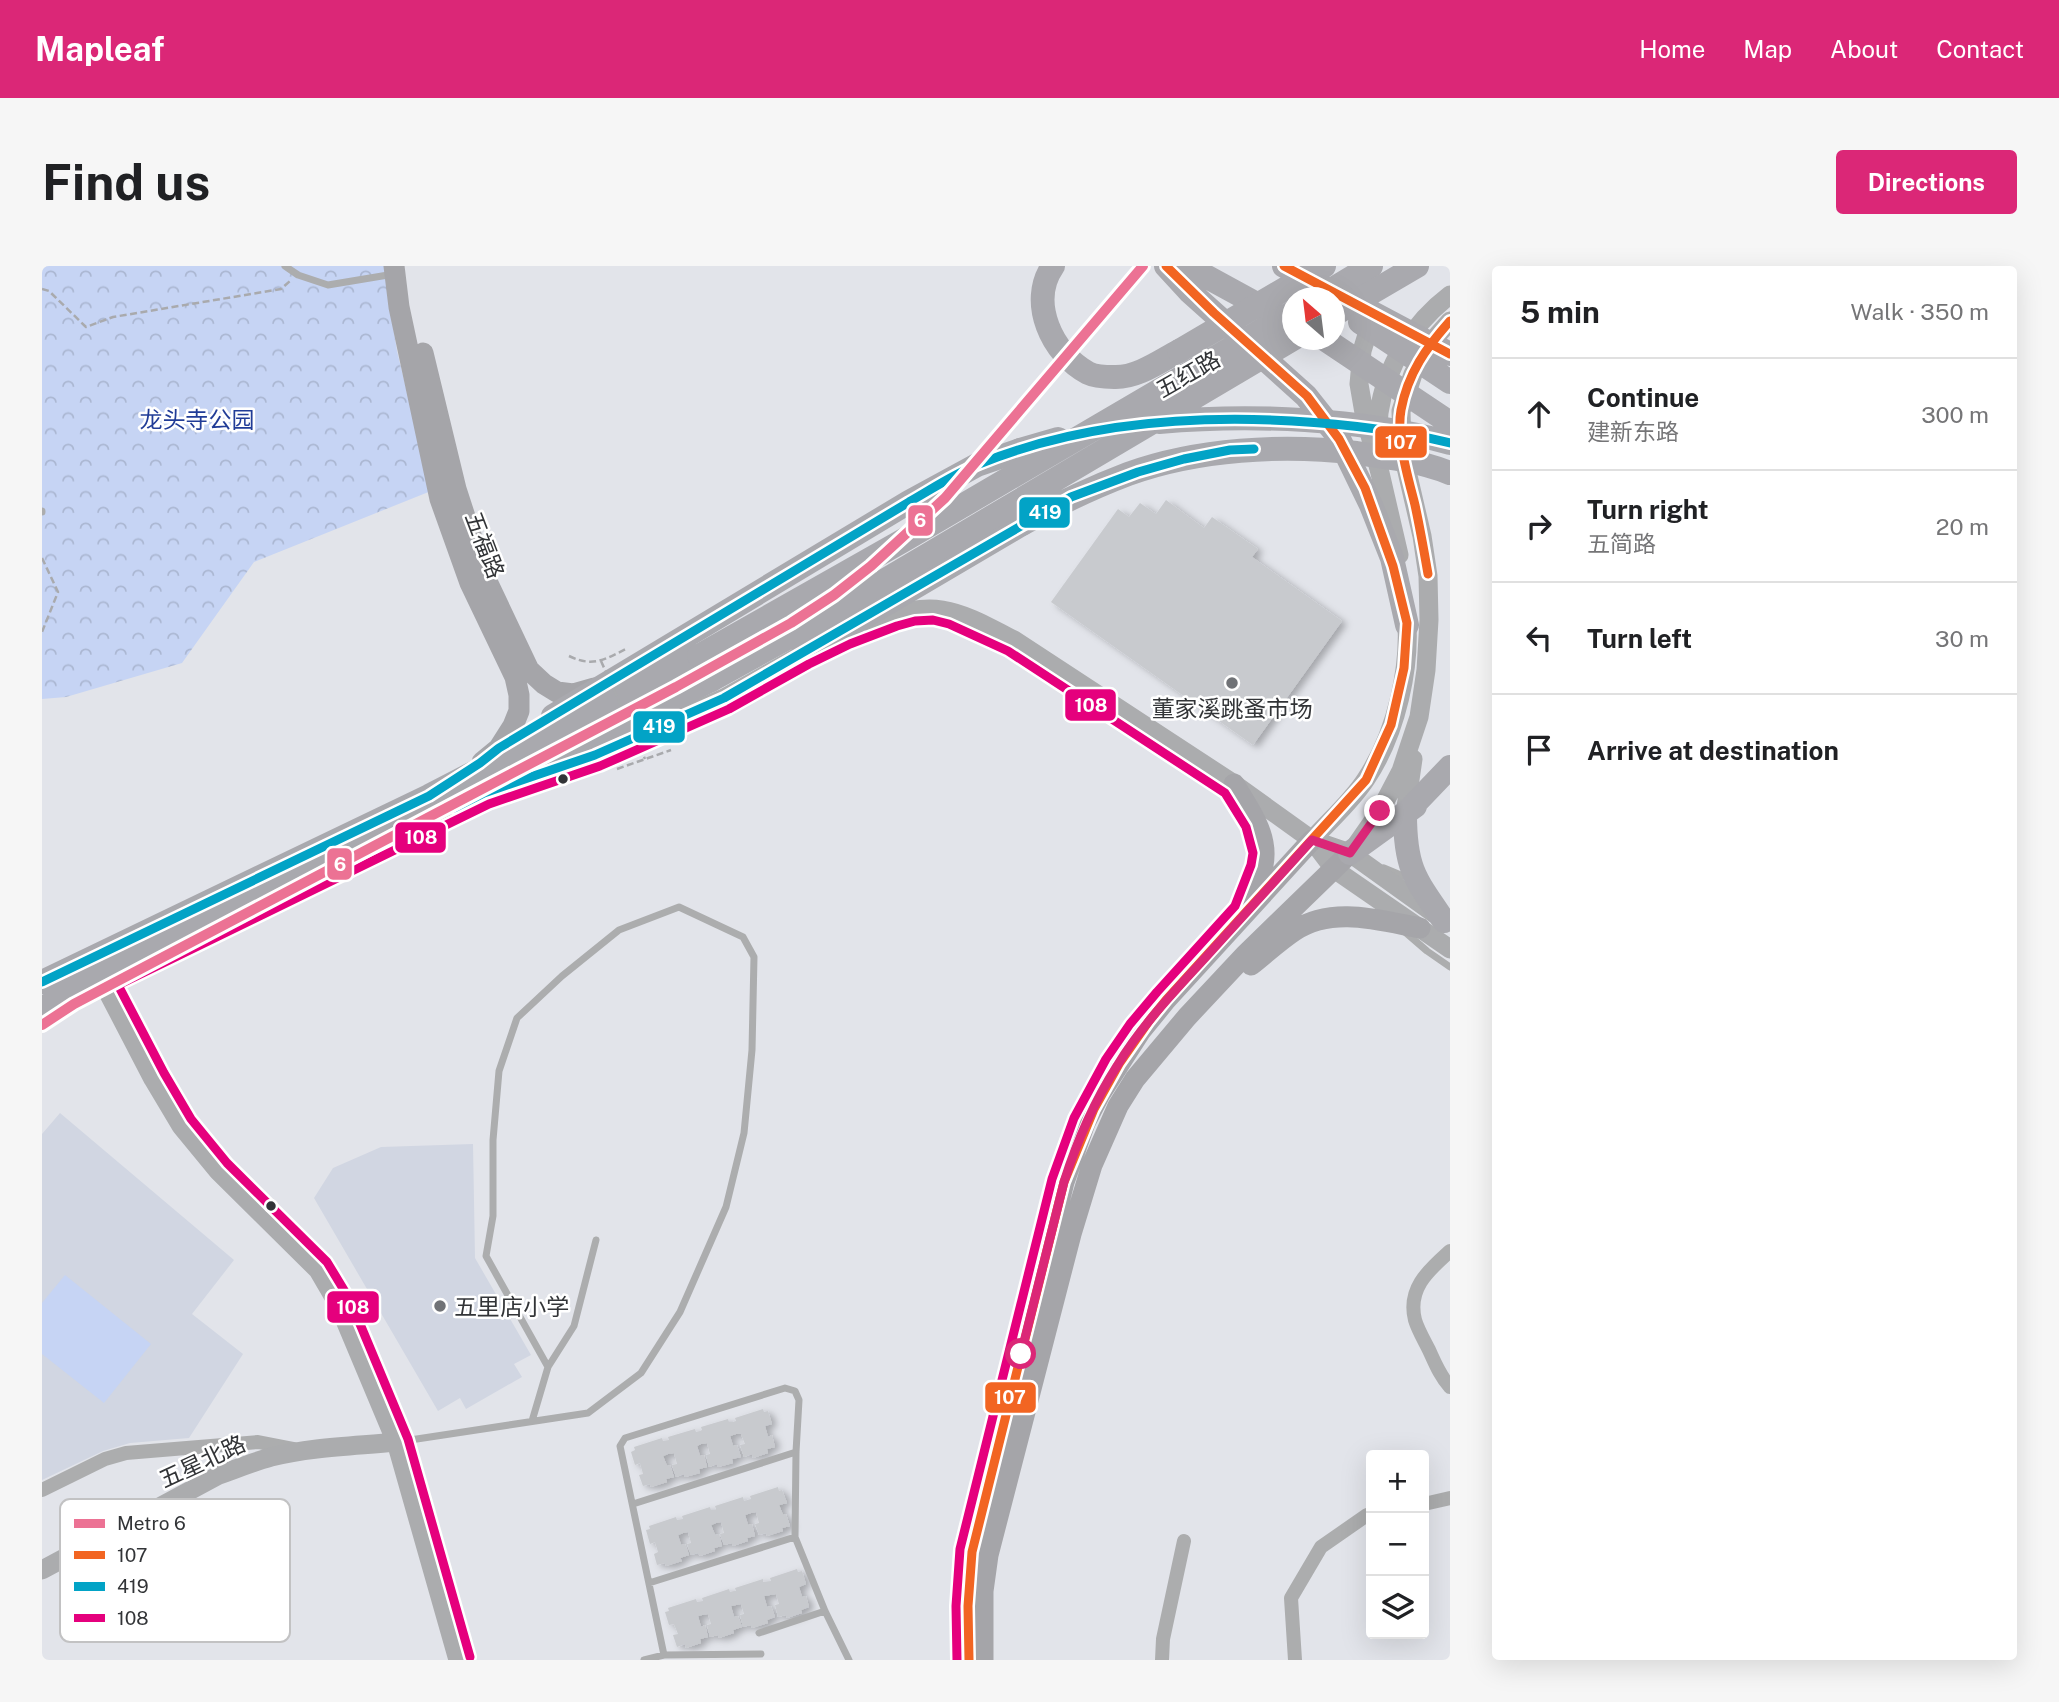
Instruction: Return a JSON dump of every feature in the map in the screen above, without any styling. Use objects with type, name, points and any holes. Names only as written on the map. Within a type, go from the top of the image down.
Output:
[{"type":"highway","points":[[1053,266],[1043,291],[1043,309],[1048,328],[1056,343],[1070,360],[1090,374],[1116,378],[1142,371],[1324,266]]},
{"type":"highway","points":[[1166,266],[1189,291],[1306,396],[1337,435],[1371,505],[1392,558],[1407,625]]},
{"type":"highway","points":[[1186,266],[1282,318]]},
{"type":"highway","points":[[1222,266],[1282,307]]},
{"type":"highway","points":[[1275,266],[1305,287]]},
{"type":"highway","points":[[1284,266],[1450,354]]},
{"type":"highway","points":[[1338,287],[1371,266]]},
{"type":"highway","points":[[1345,308],[1417,266]]},
{"type":"highway","points":[[1345,312],[1450,382]]},
{"type":"highway","name":"五红路","points":[[42,982],[429,796],[699,656],[1282,320]]},
{"type":"highway","name":"五红路","points":[[42,1008],[711,680],[789,637],[1282,346]]},
{"type":"highway","points":[[1339,350],[1450,423]]},
{"type":"highway","points":[[499,748],[608,670],[977,465],[1020,450],[1130,424],[1199,419],[1283,420],[1352,425],[1415,433],[1450,443]]},
{"type":"highway","points":[[1415,433],[1450,455]]},
{"type":"highway","points":[[803,653],[1071,497],[1130,473],[1188,458],[1242,449],[1299,448],[1395,458],[1450,472]]},
{"type":"highway","points":[[1444,914],[1416,882],[1407,858],[1405,814],[1450,766]]},
{"type":"highway","points":[[1342,861],[1450,780]]},
{"type":"main road","points":[[969,1660],[968,1589],[972,1552],[1064,1182],[1100,1094],[1140,1032],[1366,780],[1383,748],[1396,714],[1404,672],[1407,625],[1398,548],[1359,384],[1363,351],[1377,300],[1395,266]]},
{"type":"main road","name":"五福路","points":[[398,269],[411,301],[456,489],[484,575],[529,670],[557,692],[573,694],[587,691],[608,670]]},
{"type":"main road","name":"五福路","points":[[398,269],[399,307],[440,499],[470,583],[515,677],[519,695],[519,711],[499,748],[429,796]]},
{"type":"main road","points":[[1380,473],[1379,415],[1389,377],[1407,341],[1425,317],[1450,295]]},
{"type":"main road","points":[[1405,814],[1426,670],[1429,620],[1428,576],[1422,536],[1402,450],[1401,411],[1413,374],[1427,347],[1450,321]]},
{"type":"main road","name":"五红路","points":[[484,793],[595,755],[724,698],[803,653],[893,614],[934,608],[973,619],[1014,640],[1234,784],[1342,861]]},
{"type":"main road","points":[[984,1660],[983,1591],[988,1555],[1071,1234],[1092,1165],[1118,1106],[1135,1079],[1187,1017],[1246,954],[1342,861],[1380,811],[1401,771],[1419,717]]},
{"type":"main road","points":[[1234,784],[1257,822],[1265,853],[1263,868],[1246,913]]},
{"type":"main road","points":[[1342,861],[1444,914]]},
{"type":"main road","points":[[1342,861],[1420,928],[1450,949]]},
{"type":"main road","points":[[1246,913],[1257,913],[1263,920],[1246,954]]},
{"type":"main road","points":[[1187,1017],[1293,932],[1307,924],[1338,916],[1372,918],[1420,928]]},
{"type":"main road","points":[[101,979],[153,1079],[181,1126],[218,1171],[305,1256],[328,1286],[339,1306],[396,1442],[458,1660]]},
{"type":"main road","name":"五星北路","points":[[174,1499],[219,1475],[271,1457],[303,1451],[396,1442]]},
{"type":"main road","name":"五星北路","points":[[42,1570],[60,1560]]},
{"type":"street","points":[[1450,1251],[1425,1274],[1416,1290],[1413,1304],[1415,1320],[1442,1379],[1450,1387]]},
{"type":"street","points":[[42,1490],[105,1459],[126,1453],[258,1442],[303,1451]]},
{"type":"street","points":[[1429,1503],[1450,1498]]},
{"type":"street","points":[[1295,1660],[1291,1598],[1321,1547],[1366,1516]]},
{"type":"street","points":[[1162,1660],[1163,1639],[1184,1541]]},
{"type":"lane","points":[[285,266],[298,275],[328,285],[398,269]]},
{"type":"lane","points":[[1342,861],[1416,882]]},
{"type":"lane","points":[[1342,861],[1396,923],[1427,951],[1450,967]]},
{"type":"lane","points":[[396,1442],[588,1413],[641,1373],[680,1311],[726,1207],[744,1133],[752,1051],[754,957],[743,937],[679,906],[619,930],[562,976],[517,1018],[499,1070],[494,1140],[493,1216],[486,1256],[548,1367]]},
{"type":"lane","points":[[532,1421],[548,1367],[573,1326],[596,1240]]},
{"type":"lane","points":[[664,1655],[620,1446],[625,1438],[785,1388],[795,1391],[799,1400],[795,1537],[825,1611],[849,1660]]},
{"type":"lane","points":[[633,1504],[796,1452]]},
{"type":"lane","points":[[649,1583],[795,1537]]},
{"type":"lane","points":[[759,1633],[825,1611]]},
{"type":"lane","points":[[644,1660],[664,1655],[711,1657],[761,1654]]},
{"type":"path","points":[[42,289],[49,291],[86,327],[113,317],[281,289],[298,275]]},
{"type":"path","points":[[42,558],[58,592],[42,632]]},
{"type":"path","points":[[608,670],[628,647]]},
{"type":"path","points":[[569,656],[608,670],[645,759]]},
{"type":"path","points":[[617,769],[671,750]]},
{"type":"shaded area","points":[[60,1113],[234,1260],[192,1314],[243,1354],[189,1438],[130,1443],[103,1451],[42,1480],[42,1134]]},
{"type":"shaded area","name":"五里店小学","points":[[473,1144],[475,1258],[531,1355],[514,1364],[522,1377],[466,1409],[460,1398],[438,1411],[314,1198],[333,1168],[381,1147]]},
{"type":"green space","name":"龙头寺公园","points":[[42,266],[384,266],[397,351],[431,491],[254,562],[182,663],[66,697],[42,699]]},
{"type":"green space","points":[[65,1275],[151,1344],[104,1403],[42,1354],[42,1303]]},
{"type":"building","name":"董家溪跳蚤市场","points":[[1166,500],[1204,528],[1212,517],[1258,549],[1252,557],[1342,621],[1253,745],[1051,602],[1118,509],[1129,517],[1140,503],[1156,514]]},
{"type":"building","points":[[763,1409],[764,1412],[768,1411],[772,1424],[765,1426],[768,1437],[772,1435],[775,1447],[767,1449],[768,1453],[753,1458],[752,1454],[744,1457],[740,1445],[745,1444],[741,1434],[736,1434],[730,1436],[741,1457],[732,1459],[733,1463],[709,1467],[707,1443],[701,1444],[697,1446],[700,1456],[704,1455],[707,1467],[699,1469],[700,1473],[676,1477],[672,1465],[677,1464],[674,1453],[668,1454],[663,1456],[674,1477],[651,1487],[650,1484],[643,1486],[639,1475],[643,1474],[640,1463],[635,1465],[631,1452],[635,1450],[634,1447],[662,1438],[663,1441],[669,1440],[668,1437],[695,1429],[696,1432],[700,1431],[701,1427],[728,1419],[733,1422],[736,1421],[735,1418]]},
{"type":"building","points":[[778,1487],[787,1503],[779,1505],[790,1526],[782,1528],[783,1531],[767,1536],[766,1533],[759,1535],[755,1524],[759,1523],[756,1512],[751,1513],[745,1515],[748,1525],[752,1524],[755,1536],[747,1538],[748,1541],[733,1546],[732,1543],[724,1545],[720,1534],[724,1533],[721,1522],[716,1523],[711,1525],[715,1535],[719,1534],[722,1546],[714,1548],[715,1551],[700,1556],[698,1553],[691,1555],[687,1544],[691,1543],[688,1532],[683,1533],[678,1535],[681,1545],[685,1544],[689,1555],[680,1558],[682,1561],[666,1566],[665,1563],[657,1565],[654,1554],[658,1552],[655,1542],[650,1544],[646,1530],[650,1529],[649,1526],[676,1517],[677,1520],[683,1519],[682,1516],[710,1507],[715,1510],[715,1506],[743,1497],[744,1501],[751,1499],[750,1496]]},
{"type":"building","points":[[797,1569],[798,1572],[802,1571],[806,1584],[799,1587],[802,1597],[806,1596],[809,1607],[801,1610],[802,1613],[787,1618],[786,1615],[778,1617],[775,1605],[779,1604],[776,1594],[764,1596],[767,1607],[771,1606],[775,1617],[767,1620],[768,1623],[752,1628],[751,1625],[743,1627],[740,1615],[744,1614],[741,1604],[731,1606],[734,1617],[738,1616],[742,1627],[719,1638],[718,1635],[710,1637],[707,1625],[711,1624],[708,1614],[698,1616],[701,1627],[705,1625],[708,1637],[700,1639],[701,1643],[686,1648],[685,1644],[677,1647],[673,1635],[678,1634],[674,1624],[669,1625],[665,1612],[669,1611],[668,1608],[696,1599],[697,1602],[703,1601],[702,1598],[729,1589],[730,1592],[736,1591],[735,1588],[763,1579],[763,1582],[771,1581],[770,1578]]},
{"type":"metro line","name":"6","points":[[42,1025],[74,1004],[676,687],[791,623],[834,595],[871,566],[945,498],[1143,266]]},
{"type":"transit line","name":"107","points":[[969,1660],[968,1606],[972,1552],[1064,1182],[1094,1109],[1119,1064],[1166,1000],[1366,780],[1391,725],[1404,668],[1407,623],[1393,566],[1365,488],[1339,439],[1307,396],[1166,266]]},
{"type":"transit line","name":"107","points":[[1284,266],[1450,354]]},
{"type":"transit line","name":"107","points":[[1428,574],[1403,458],[1400,421],[1404,397],[1413,373],[1433,341],[1450,321]]},
{"type":"transit line","name":"419","points":[[42,982],[429,796],[499,748],[909,502],[979,464],[1017,450],[1094,431],[1172,421],[1252,419],[1332,424],[1391,431],[1450,443]]},
{"type":"transit line","name":"419","points":[[454,808],[484,793],[595,755],[724,698],[1071,497],[1138,472],[1184,459],[1230,450],[1254,449]]},
{"type":"transit line","name":"108","points":[[470,1657],[408,1439],[350,1300],[327,1262],[227,1163],[191,1119],[118,985],[489,804],[600,766],[729,709],[850,644],[897,626],[933,620],[949,624],[1008,651],[1225,793],[1246,827],[1253,853],[1235,906],[1130,1024],[1106,1059],[1074,1118],[1052,1179],[960,1549],[956,1606],[957,1660]]},
{"type":"place","name":"董家溪跳蚤市场","points":[[1232,683]]},
{"type":"place","name":"五里店小学","points":[[440,1306]]},
{"type":"route","points":[[1021,1354],[1064,1182],[1085,1123],[1117,1065],[1166,1000],[1312,840],[1350,853],[1380,811]]}]
